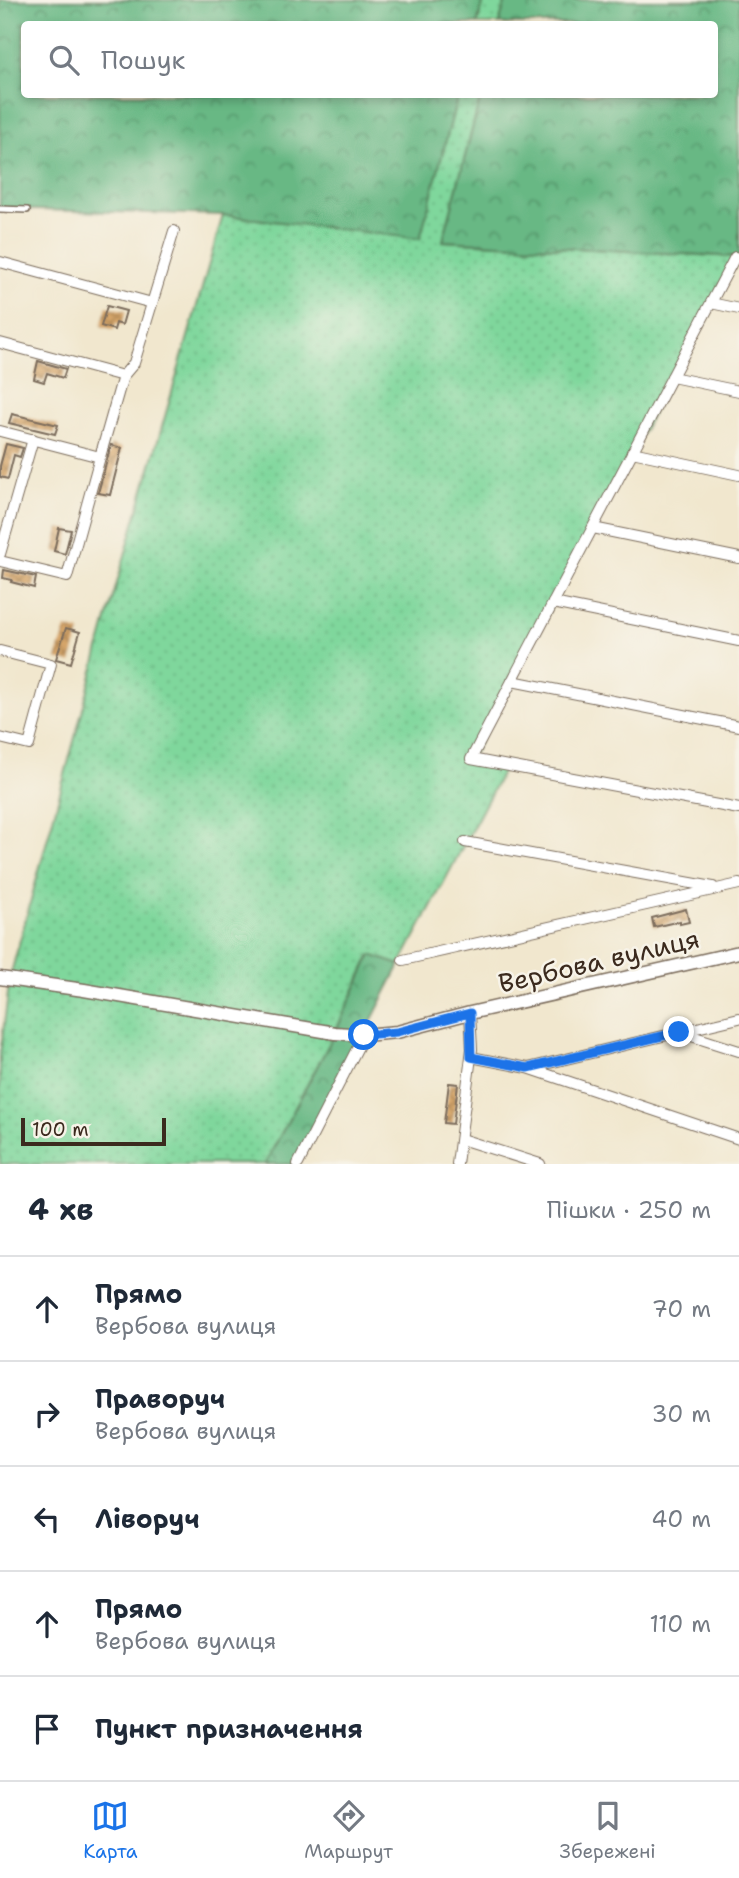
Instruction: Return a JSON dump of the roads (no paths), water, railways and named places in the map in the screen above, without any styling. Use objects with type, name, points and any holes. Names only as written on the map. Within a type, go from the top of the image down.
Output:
[{"type":"street","points":[[0,561],[67,578],[123,376],[134,363],[174,231]]},
{"type":"street","points":[[735,257],[471,759],[739,808]]},
{"type":"street","points":[[0,262],[152,303]]},
{"type":"street","points":[[710,303],[739,309]]},
{"type":"street","points":[[0,342],[123,376]]},
{"type":"street","points":[[672,377],[739,391]]},
{"type":"street","points":[[0,431],[100,457]]},
{"type":"street","points":[[0,554],[33,439]]},
{"type":"street","points":[[632,452],[739,474]]},
{"type":"street","points":[[593,528],[739,558]]},
{"type":"street","points":[[553,603],[739,641]]},
{"type":"street","points":[[0,651],[51,664],[29,745],[0,738]]},
{"type":"street","points":[[512,681],[739,726]]},
{"type":"street","points":[[466,842],[720,888]]},
{"type":"street","points":[[403,960],[739,884]]},
{"type":"street","name":"Вербова вулиця","points":[[0,978],[335,1033],[364,1035],[397,1032],[739,953]]},
{"type":"street","name":"Вербова вулиця","points":[[457,1164],[471,1057],[470,1013]]},
{"type":"street","points":[[528,1068],[739,1018]]},
{"type":"street","points":[[679,1032],[739,1051]]},
{"type":"street","points":[[298,1164],[364,1035]]},
{"type":"street","points":[[471,1057],[528,1068],[739,1139]]},
{"type":"street","points":[[461,1139],[540,1164]]},
{"type":"lane","points":[[0,209],[27,210]]}]
